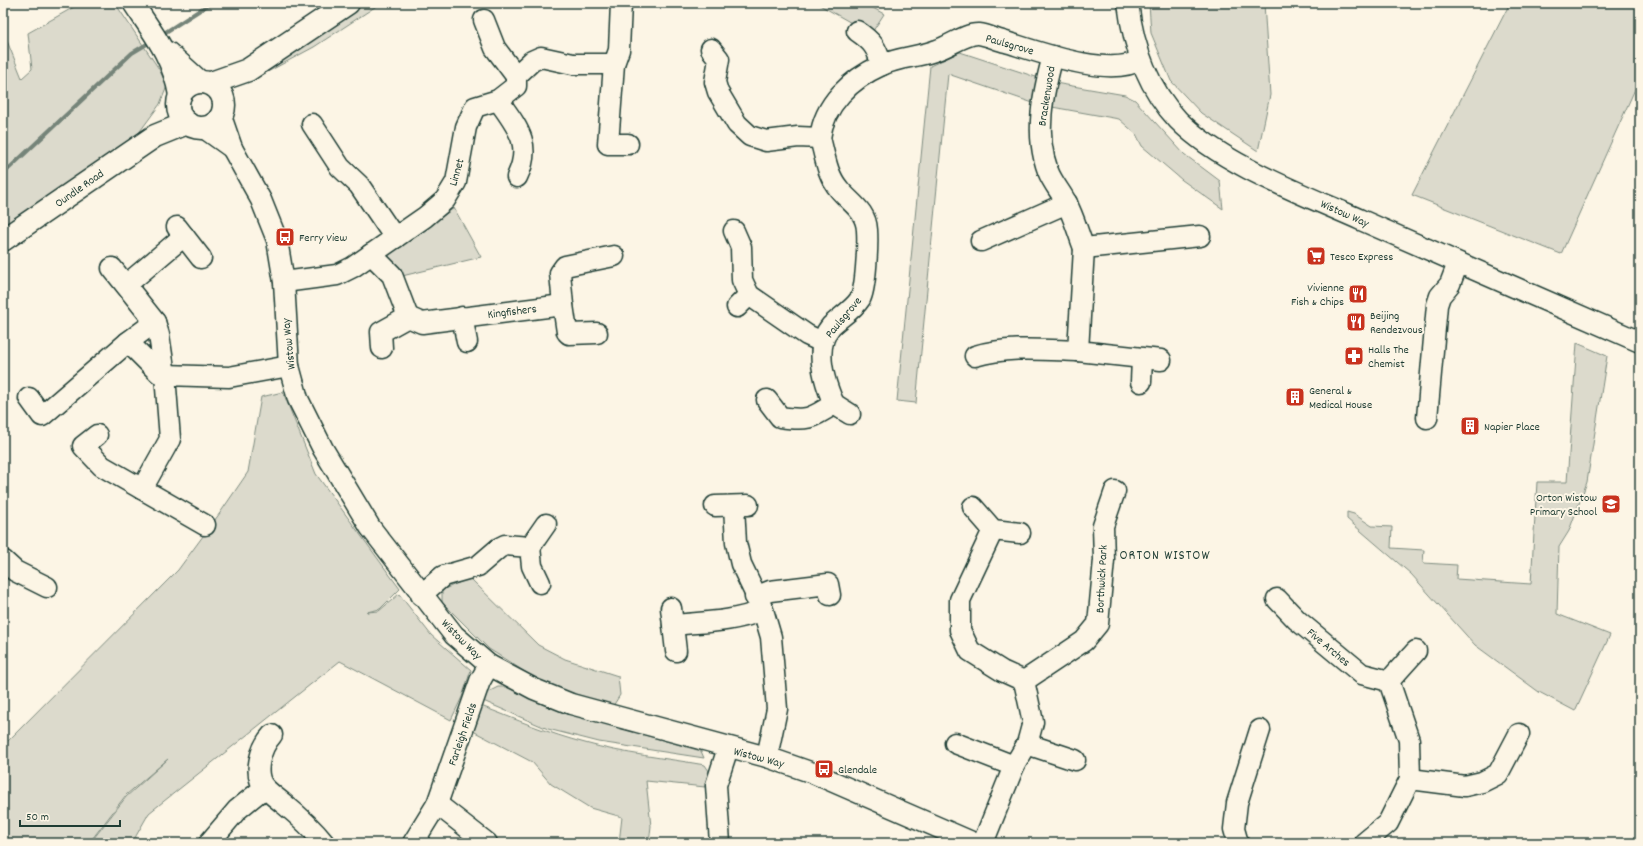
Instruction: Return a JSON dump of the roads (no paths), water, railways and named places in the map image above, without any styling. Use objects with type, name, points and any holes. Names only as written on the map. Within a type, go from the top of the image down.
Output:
[{"type":"main road","points":[[199,112],[248,70],[348,3]]},
{"type":"main road","name":"Oundle Road","points":[[3,240],[155,136],[199,112],[186,86],[248,70]]},
{"type":"main road","points":[[199,112],[220,92],[205,82]]},
{"type":"street","points":[[133,3],[165,50],[205,82]]},
{"type":"street","points":[[621,3],[618,50],[614,64],[608,144],[628,144]]},
{"type":"street","name":"Wistow Way","points":[[1128,3],[1130,23],[1140,60],[1157,92],[1177,119],[1212,146],[1286,187],[1640,342]]},
{"type":"street","points":[[484,20],[495,48],[516,76]]},
{"type":"street","points":[[857,31],[877,49],[882,65]]},
{"type":"street","name":"Paulsgrove","points":[[766,400],[780,417],[802,420],[819,414],[842,409],[825,384],[822,363],[822,342],[831,327],[860,299],[864,286],[867,229],[860,210],[839,189],[828,169],[820,138],[822,124],[830,107],[841,93],[882,65],[931,53],[947,47],[956,41],[978,34],[1053,56],[1113,67],[1131,65],[1140,60]]},
{"type":"street","name":"Wistow Way","points":[[165,50],[176,78],[199,112],[232,148],[261,200],[277,240],[284,282],[289,366],[298,399],[323,449],[370,527],[454,635],[489,665],[534,689],[572,704],[728,748],[767,757],[813,773],[974,843]]},
{"type":"street","points":[[721,53],[715,82],[718,92],[737,124],[750,136],[766,141],[798,137],[820,138]]},
{"type":"street","name":"Brackenwood","points":[[1053,56],[1042,103],[1040,130],[1048,171],[1067,203],[1084,248],[1078,351]]},
{"type":"street","name":"Linnet","points":[[284,282],[337,274],[353,267],[395,238],[445,200],[456,182],[466,126],[475,106],[498,100],[516,86],[516,76],[532,61],[541,57],[573,64],[614,64]]},
{"type":"street","points":[[498,100],[520,131],[525,154],[517,177]]},
{"type":"street","points":[[312,124],[340,167],[359,185],[395,238]]},
{"type":"street","points":[[981,241],[1007,238],[1067,203]]},
{"type":"street","points":[[126,285],[181,232],[201,258]]},
{"type":"street","points":[[1084,248],[1172,247],[1200,236]]},
{"type":"street","name":"Paulsgrove","points":[[743,241],[743,301],[822,342]]},
{"type":"street","points":[[371,254],[392,275],[408,317],[381,332],[382,348]]},
{"type":"street","points":[[597,333],[566,338],[567,332],[560,273],[565,266],[614,256]]},
{"type":"street","points":[[1427,418],[1437,305],[1440,296],[1450,284],[1458,263]]},
{"type":"street","points":[[112,268],[155,322],[159,335],[165,375],[170,439],[142,489]]},
{"type":"street","name":"Kingfishers","points":[[408,317],[422,323],[563,304]]},
{"type":"street","points":[[462,317],[466,342]]},
{"type":"street","points":[[29,398],[45,420],[128,342],[155,322]]},
{"type":"street","points":[[128,342],[159,373],[165,375],[229,377],[289,366]]},
{"type":"street","points":[[986,347],[1078,351],[1152,360],[1141,382]]},
{"type":"street","points":[[97,435],[83,446],[102,466],[205,525]]},
{"type":"street","name":"Borthwick Park","points":[[1024,681],[1084,641],[1098,624],[1104,560],[1103,526],[1115,491]]},
{"type":"street","points":[[732,505],[740,564],[759,604],[771,637],[777,709],[767,757]]},
{"type":"street","points":[[973,507],[993,530],[1020,533]]},
{"type":"street","points":[[540,583],[532,566],[530,547],[546,524]]},
{"type":"street","points":[[983,843],[1014,766],[1027,744],[1032,722],[1024,681],[1002,671],[970,651],[960,630],[960,600],[993,530]]},
{"type":"street","points":[[421,594],[443,576],[478,566],[498,548],[505,545],[530,547]]},
{"type":"street","points":[[3,560],[29,568],[48,587]]},
{"type":"street","points":[[676,652],[672,617],[723,620],[751,615],[770,591],[828,584],[830,595]]},
{"type":"street","name":"Five Arches","points":[[1277,599],[1297,620],[1362,674],[1389,681]]},
{"type":"street","points":[[1364,843],[1388,823],[1410,779],[1409,740],[1389,681],[1416,651]]},
{"type":"street","name":"Farleigh Fields","points":[[413,843],[437,804],[480,681],[489,665]]},
{"type":"street","points":[[1238,843],[1234,829],[1237,803],[1260,730]]},
{"type":"street","points":[[1410,779],[1465,786],[1482,782],[1498,774],[1519,734]]},
{"type":"street","points":[[272,735],[265,743],[260,756],[260,776],[264,788],[304,820],[324,843]]},
{"type":"street","points":[[955,743],[1014,766]]},
{"type":"street","points":[[1027,744],[1075,760]]},
{"type":"street","points":[[720,843],[716,785],[728,748]]},
{"type":"street","points":[[209,843],[237,810],[264,788]]},
{"type":"street","points":[[437,804],[487,843]]},
{"type":"waterway","points":[[161,35],[211,3]]},
{"type":"waterway","points":[[3,174],[132,53],[152,41]]},
{"type":"place","name":"Ferry View","points":[[285,237]]},
{"type":"place","name":"Tesco Express","points":[[1316,256]]},
{"type":"place","name":"Vivienne Fish & Chips","points":[[1358,294]]},
{"type":"place","name":"Beijing Rendezvous","points":[[1356,322]]},
{"type":"place","name":"Halls The Chemist","points":[[1354,356]]},
{"type":"place","name":"General & Medical House","points":[[1295,397]]},
{"type":"place","name":"Napier Place","points":[[1470,426]]},
{"type":"place","name":"Orton Wistow Primary School","points":[[1611,504]]},
{"type":"place","name":"Glendale","points":[[824,769]]},
{"type":"district","name":"ORTON WISTOW","points":[[1165,554]]}]
